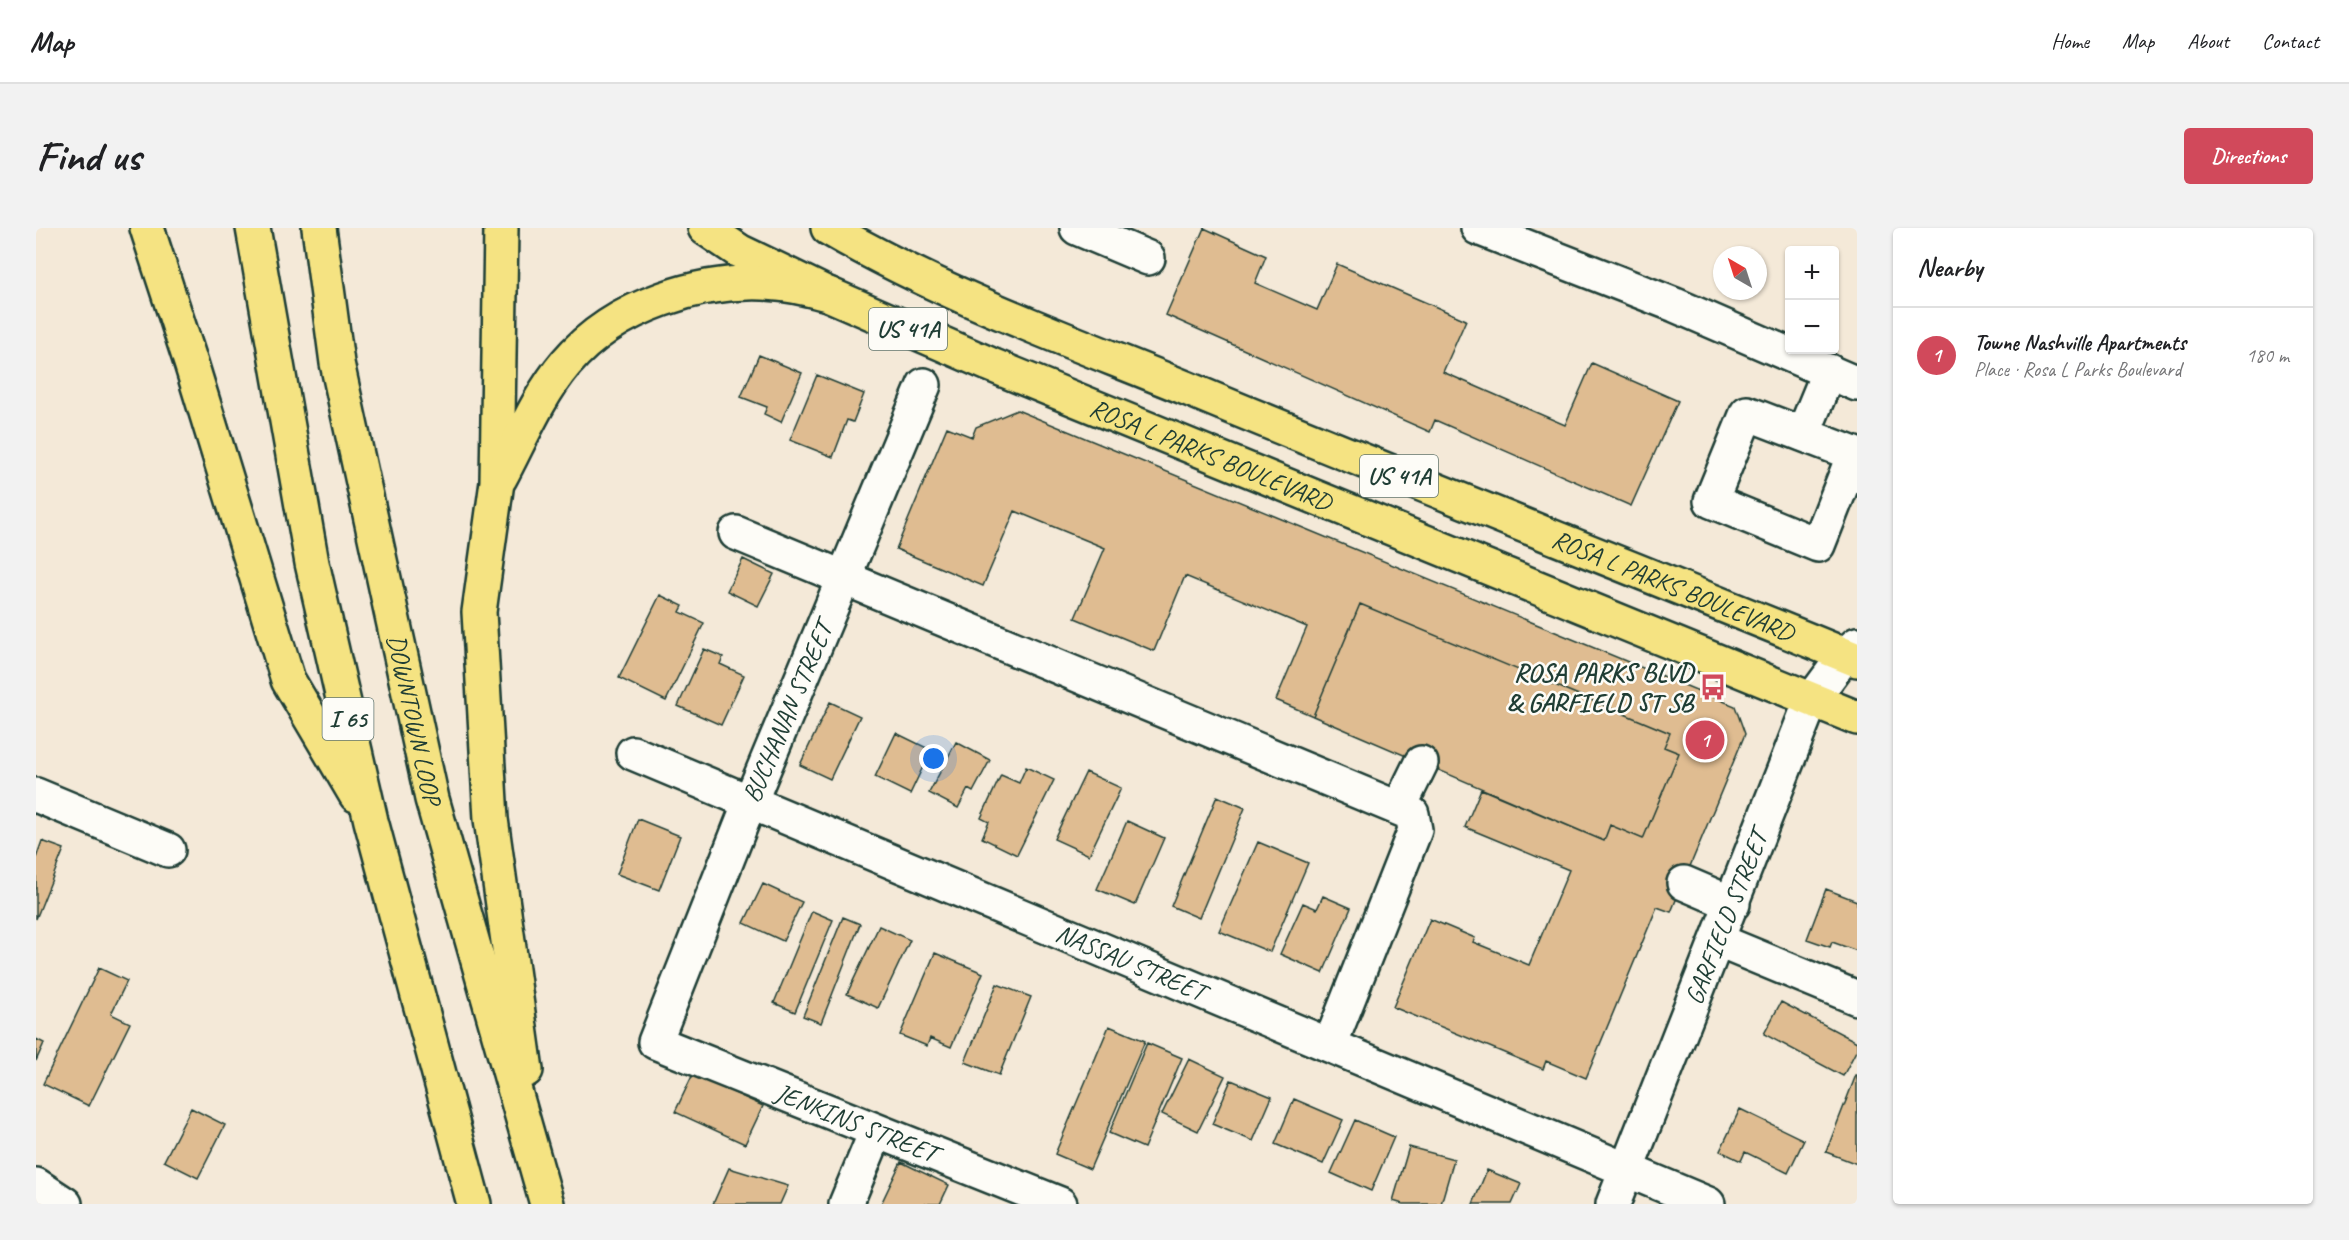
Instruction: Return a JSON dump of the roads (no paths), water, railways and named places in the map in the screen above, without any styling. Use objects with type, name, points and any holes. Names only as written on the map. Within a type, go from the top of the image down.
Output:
[{"type":"main road","points":[[147,228],[191,363],[288,680],[371,821]]},
{"type":"main road","name":"I 65","points":[[253,228],[312,563],[371,821],[474,1204]]},
{"type":"main road","name":"DOWNTOWN LOOP","points":[[319,228],[337,363],[432,799],[546,1200]]},
{"type":"main road","points":[[501,228],[497,482],[479,612],[491,819],[546,1200]]},
{"type":"main road","name":"ROSA L PARKS BOULEVARD","points":[[705,228],[739,251],[828,294],[989,364],[1857,718]]},
{"type":"main road","name":"ROSA L PARKS BOULEVARD","points":[[828,228],[863,249],[954,292],[1321,445],[1853,653]]},
{"type":"main road","points":[[497,482],[565,364],[591,339],[622,317],[663,299],[715,286],[778,284],[828,294]]},
{"type":"street","points":[[1077,228],[1148,258]]},
{"type":"street","points":[[1478,228],[1675,305],[1843,378],[1803,434]]},
{"type":"street","name":"BUCHANAN STREET","points":[[655,1042],[750,802],[924,385]]},
{"type":"street","points":[[1746,413],[1803,434],[1854,454],[1818,545],[1711,501],[1746,413]]},
{"type":"street","points":[[736,532],[1412,814],[1415,830],[1330,1045]]},
{"type":"street","name":"GARFIELD STREET","points":[[1613,1204],[1629,1170],[1812,701],[1853,653]]},
{"type":"street","name":"NASSAU STREET","points":[[633,753],[1708,1204]]},
{"type":"street","points":[[1399,808],[1421,763]]},
{"type":"street","points":[[36,795],[168,850]]},
{"type":"street","points":[[1683,883],[1733,904]]},
{"type":"street","points":[[1719,941],[1857,998]]},
{"type":"street","name":"JENKINS STREET","points":[[655,1042],[1060,1204]]},
{"type":"street","points":[[846,1204],[876,1132]]},
{"type":"street","points":[[36,1185],[65,1204]]},
{"type":"place","name":"ROSA PARKS BLVD & GARFIELD ST SB","points":[[1713,687]]},
{"type":"place","name":"Towne Nashville Apartments","points":[[1705,740]]}]
